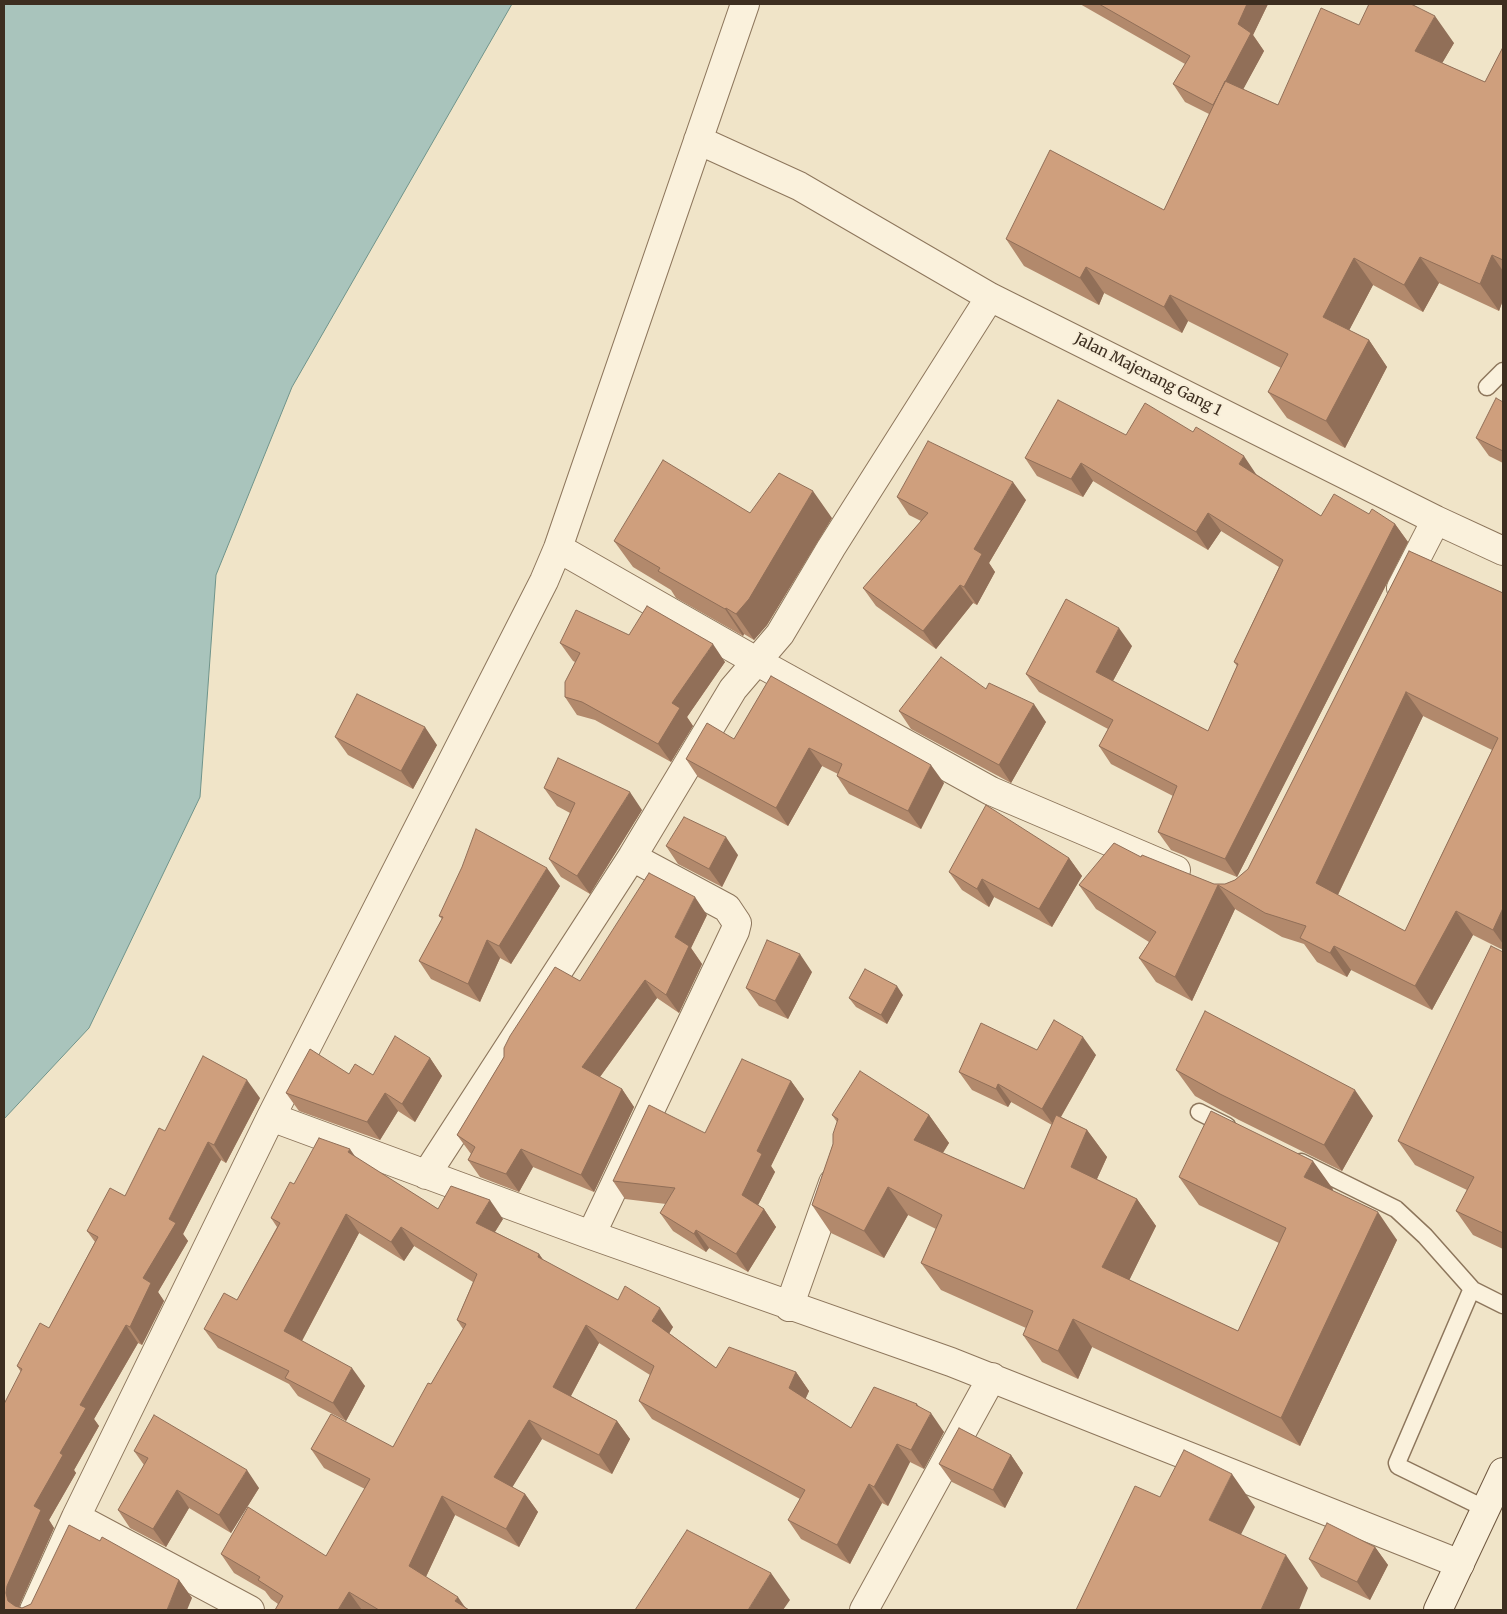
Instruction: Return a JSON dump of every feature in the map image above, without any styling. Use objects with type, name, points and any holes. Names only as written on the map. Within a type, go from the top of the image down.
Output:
[{"type":"street","points":[[34,1610],[76,1517],[271,1117],[544,581],[558,548],[745,4]]},
{"type":"street","name":"Jalan Majenang Gang 1","points":[[698,140],[799,186],[990,296],[1436,520],[1503,551]]},
{"type":"street","points":[[426,1175],[632,858],[733,689],[780,634],[831,548],[990,296]]},
{"type":"street","points":[[1391,609],[1436,520]]},
{"type":"street","points":[[558,548],[756,661],[991,790],[1198,879]]},
{"type":"street","points":[[591,1235],[735,931],[737,923],[727,908],[632,858]]},
{"type":"street","points":[[271,1117],[790,1307],[992,1377],[1460,1564]]},
{"type":"street","points":[[790,1307],[838,1167]]},
{"type":"street","points":[[864,1610],[992,1377]]},
{"type":"street","points":[[1438,1610],[1503,1472]]},
{"type":"street","points":[[76,1517],[250,1610]]},
{"type":"lane","points":[[1487,387],[1503,371]]},
{"type":"lane","points":[[1199,1112],[1244,1134]]},
{"type":"lane","points":[[1289,1156],[1396,1209],[1425,1236],[1472,1290],[1503,1305]]},
{"type":"lane","points":[[1472,1290],[1397,1463],[1398,1466],[1486,1509]]},
{"type":"water","points":[[4,4],[512,4],[292,387],[216,575],[200,797],[89,1028],[4,1119]]},
{"type":"building","points":[[1099,4],[1247,4],[1238,24],[1251,33],[1213,105],[1173,84],[1190,56]]},
{"type":"building","points":[[1369,4],[1411,4],[1435,16],[1415,51],[1485,82],[1503,47],[1503,260],[1492,255],[1480,284],[1420,257],[1404,285],[1354,258],[1323,317],[1369,340],[1326,421],[1268,392],[1288,354],[1170,295],[1164,307],[1086,267],[1080,278],[1006,239],[1050,150],[1164,210],[1225,81],[1278,105],[1321,8],[1359,25]]},
{"type":"building","points":[[1496,398],[1503,402],[1503,451],[1476,438]]},
{"type":"building","points":[[1058,400],[1126,435],[1145,403],[1193,432],[1196,427],[1244,456],[1239,464],[1321,516],[1334,494],[1369,514],[1372,509],[1395,524],[1225,859],[1158,832],[1177,786],[1099,746],[1113,720],[1026,674],[1066,599],[1119,628],[1096,672],[1208,731],[1238,664],[1234,662],[1283,560],[1208,513],[1196,532],[1081,463],[1071,479],[1025,458]]},
{"type":"building","points":[[928,441],[1013,482],[974,549],[982,554],[964,587],[960,585],[923,631],[863,588],[928,513],[897,497]]},
{"type":"building","points":[[663,460],[750,513],[779,473],[813,491],[749,599],[736,614],[658,571],[660,568],[614,541]]},
{"type":"building","points":[[1409,551],[1503,593],[1503,908],[1493,930],[1456,911],[1415,986],[1334,946],[1330,953],[1300,938],[1306,926],[1265,913],[1218,885],[1175,977],[1139,958],[1156,932],[1079,885],[1114,843],[1141,857],[1142,855],[1214,884],[1225,884],[1235,880],[1248,869]],"holes":[[[1406,692],[1498,738],[1405,931],[1316,883]]]},
{"type":"building","points":[[647,606],[713,644],[672,703],[680,708],[658,744],[582,702],[565,697],[565,682],[580,653],[560,643],[576,610],[629,635]]},
{"type":"building","points":[[941,657],[986,689],[989,683],[1034,704],[999,765],[899,711]]},
{"type":"building","points":[[771,676],[931,765],[908,811],[837,776],[842,764],[809,748],[776,808],[686,759],[707,723],[734,739]]},
{"type":"building","points":[[357,694],[425,727],[401,771],[335,737]]},
{"type":"building","points":[[558,758],[630,792],[577,876],[549,859],[575,803],[544,788]]},
{"type":"building","points":[[986,805],[1069,858],[1039,909],[982,879],[977,889],[949,872]]},
{"type":"building","points":[[684,817],[726,837],[709,869],[666,846]]},
{"type":"building","points":[[476,829],[547,868],[499,946],[487,940],[468,984],[419,961],[443,917],[439,916],[462,867]]},
{"type":"building","points":[[649,873],[695,897],[675,937],[689,946],[666,995],[645,980],[582,1067],[622,1089],[581,1175],[521,1149],[506,1174],[468,1160],[475,1147],[457,1135],[504,1057],[504,1048],[510,1036],[555,967],[580,981]]},
{"type":"building","points":[[767,940],[800,954],[775,1001],[746,988]]},
{"type":"building","points":[[1491,946],[1503,952],[1503,1233],[1456,1211],[1474,1177],[1398,1141]]},
{"type":"building","points":[[865,969],[897,986],[881,1015],[849,998]]},
{"type":"building","points":[[1205,1011],[1355,1090],[1324,1145],[1220,1094],[1176,1070]]},
{"type":"building","points":[[1054,1020],[1083,1037],[1042,1109],[998,1084],[996,1089],[959,1072],[981,1023],[1037,1050]]},
{"type":"building","points":[[395,1036],[430,1058],[402,1104],[385,1093],[367,1122],[286,1093],[310,1049],[349,1074],[355,1064],[373,1075]]},
{"type":"building","points":[[203,1056],[247,1080],[214,1145],[208,1142],[169,1219],[176,1223],[143,1278],[151,1283],[130,1327],[126,1325],[80,1405],[86,1408],[60,1453],[63,1455],[34,1506],[41,1510],[7,1586],[6,1593],[8,1601],[15,1606],[22,1608],[31,1604],[69,1525],[100,1541],[102,1537],[179,1580],[167,1610],[4,1610],[4,1404],[22,1369],[17,1366],[40,1323],[49,1328],[98,1237],[87,1231],[110,1188],[125,1196],[159,1128],[165,1131]]},
{"type":"building","points":[[742,1059],[791,1081],[757,1151],[762,1154],[742,1195],[764,1209],[736,1254],[696,1230],[694,1234],[660,1213],[675,1188],[613,1181],[649,1105],[705,1133]]},
{"type":"building","points":[[860,1071],[929,1115],[914,1140],[1024,1189],[1056,1115],[1087,1130],[1071,1167],[1137,1199],[1102,1267],[1238,1331],[1286,1228],[1179,1177],[1211,1111],[1313,1161],[1304,1177],[1378,1212],[1281,1418],[1073,1319],[1058,1351],[1023,1335],[1033,1311],[921,1263],[942,1215],[888,1187],[864,1231],[812,1205],[833,1144],[833,1134],[838,1119],[832,1115]]},
{"type":"building","points":[[319,1138],[350,1149],[348,1152],[438,1209],[451,1186],[490,1200],[476,1223],[539,1254],[538,1257],[618,1300],[625,1286],[660,1308],[652,1321],[716,1368],[729,1347],[796,1372],[789,1388],[851,1428],[874,1387],[917,1404],[931,1413],[911,1450],[897,1444],[874,1487],[869,1484],[837,1545],[788,1520],[805,1490],[639,1401],[654,1366],[586,1325],[553,1387],[617,1421],[599,1455],[529,1420],[494,1477],[525,1494],[506,1529],[442,1496],[409,1566],[458,1597],[455,1601],[469,1610],[379,1610],[349,1592],[338,1610],[275,1610],[283,1596],[258,1580],[260,1577],[221,1554],[248,1507],[326,1556],[370,1479],[311,1449],[331,1414],[393,1447],[428,1383],[431,1384],[466,1324],[457,1320],[477,1274],[401,1227],[391,1242],[346,1214],[284,1331],[352,1368],[333,1403],[285,1378],[289,1371],[204,1329],[224,1293],[237,1300],[280,1223],[271,1218],[290,1182],[294,1184]]},
{"type":"building","points":[[154,1415],[247,1470],[219,1515],[177,1490],[153,1529],[118,1510],[148,1458],[134,1451]]},
{"type":"building","points":[[959,1428],[1011,1455],[993,1490],[939,1464]]},
{"type":"building","points":[[1184,1450],[1232,1474],[1209,1520],[1286,1555],[1261,1610],[1076,1610],[1135,1486],[1160,1497]]},
{"type":"building","points":[[1327,1523],[1375,1547],[1357,1582],[1309,1559]]},
{"type":"building","points":[[687,1530],[771,1573],[748,1610],[635,1610]]}]
